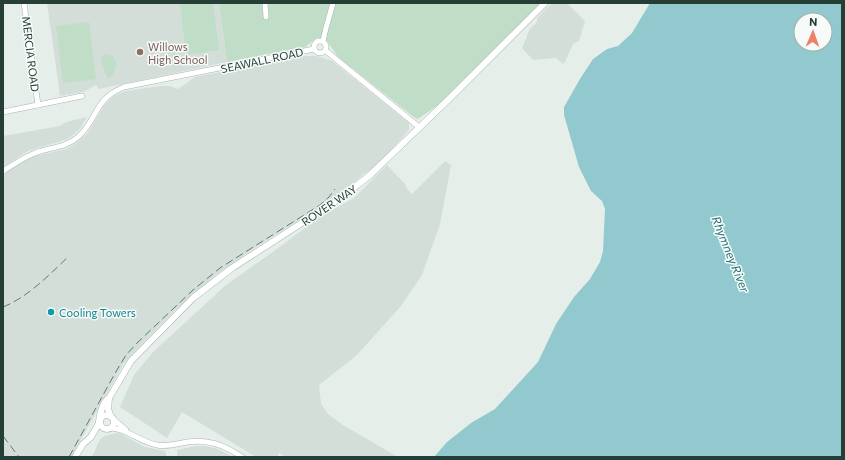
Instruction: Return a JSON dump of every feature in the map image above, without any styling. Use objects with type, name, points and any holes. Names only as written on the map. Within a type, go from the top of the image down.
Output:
[{"type":"street","name":"MERCIA ROAD","points":[[24,3],[38,105]]},
{"type":"street","points":[[265,3],[266,17]]},
{"type":"street","points":[[323,41],[334,3]]},
{"type":"street","name":"ROVER WAY","points":[[91,437],[99,422],[103,406],[131,361],[172,318],[193,298],[243,260],[325,208],[377,169],[545,3]]},
{"type":"street","points":[[323,41],[317,42],[314,45],[314,49],[320,54],[326,51]]},
{"type":"street","points":[[323,41],[327,46],[326,51]]},
{"type":"street","name":"SEAWALL ROAD","points":[[3,172],[32,154],[66,145],[74,140],[85,130],[101,103],[120,88],[314,49]]},
{"type":"street","points":[[326,51],[419,127]]},
{"type":"street","points":[[3,112],[82,96]]},
{"type":"street","points":[[109,398],[108,409],[113,425],[109,429]]},
{"type":"street","points":[[128,432],[112,418],[105,415],[99,422],[103,428],[128,432],[150,444],[160,446],[196,441],[212,442],[226,447],[242,457]]},
{"type":"street","name":"ROVER WAY","points":[[75,457],[83,444],[91,437],[109,429]]},
{"type":"shaded area","name":"Willows High School","points":[[47,3],[219,3],[227,62],[99,89],[96,85],[83,92],[60,96]]},
{"type":"shaded area","points":[[552,3],[567,3],[585,21],[579,41],[573,44],[563,64],[556,58],[533,60],[522,48],[530,29],[537,22],[537,18]]},
{"type":"shaded area","points":[[303,56],[317,56],[332,61],[409,123],[409,130],[386,156],[372,169],[340,194],[250,251],[216,275],[175,310],[123,365],[71,457],[3,457],[3,174],[31,157],[66,149],[74,145],[87,134],[105,104],[115,96],[125,91],[160,86],[170,86],[178,89],[195,77]]},
{"type":"shaded area","points":[[87,117],[80,129],[68,139],[28,151],[3,167],[3,136],[60,126],[66,122]]},
{"type":"shaded area","points":[[445,161],[451,165],[440,224],[422,275],[401,306],[357,355],[319,385],[321,404],[328,414],[343,425],[398,457],[286,457],[279,453],[277,457],[256,457],[182,412],[167,438],[120,407],[134,375],[153,352],[226,285],[321,216],[354,198],[387,165],[406,185],[405,186],[412,194]]},
{"type":"shaded area","points":[[117,433],[145,447],[165,451],[167,457],[92,457],[100,439]]},
{"type":"shaded area","points":[[196,446],[206,446],[218,449],[233,457],[177,457],[177,450]]},
{"type":"green space","points":[[213,3],[219,50],[186,55],[180,4]]},
{"type":"green space","points":[[219,3],[542,3],[445,100],[418,119],[338,57],[327,41],[322,38],[317,38],[305,47],[227,62]]},
{"type":"green space","points":[[89,22],[96,79],[63,83],[56,26]]},
{"type":"green space","points":[[106,54],[112,56],[116,61],[114,71],[109,78],[107,77],[101,61],[102,57]]},
{"type":"water","name":"Rhymney River","points":[[650,3],[842,3],[842,457],[434,457],[447,442],[471,423],[495,409],[538,362],[556,324],[574,297],[590,279],[600,262],[603,251],[605,209],[602,201],[591,191],[579,167],[564,115],[564,107],[593,59],[607,49],[618,46],[632,33]]},
{"type":"railway","points":[[69,457],[114,375],[126,355],[138,342],[193,290],[220,268],[320,205],[335,189]]},
{"type":"railway","points":[[3,307],[30,292],[68,257]]},
{"type":"railway","points":[[3,436],[19,457]]},
{"type":"place","name":"Willows High School","points":[[140,52]]},
{"type":"place","name":"Cooling Towers","points":[[51,312]]}]
